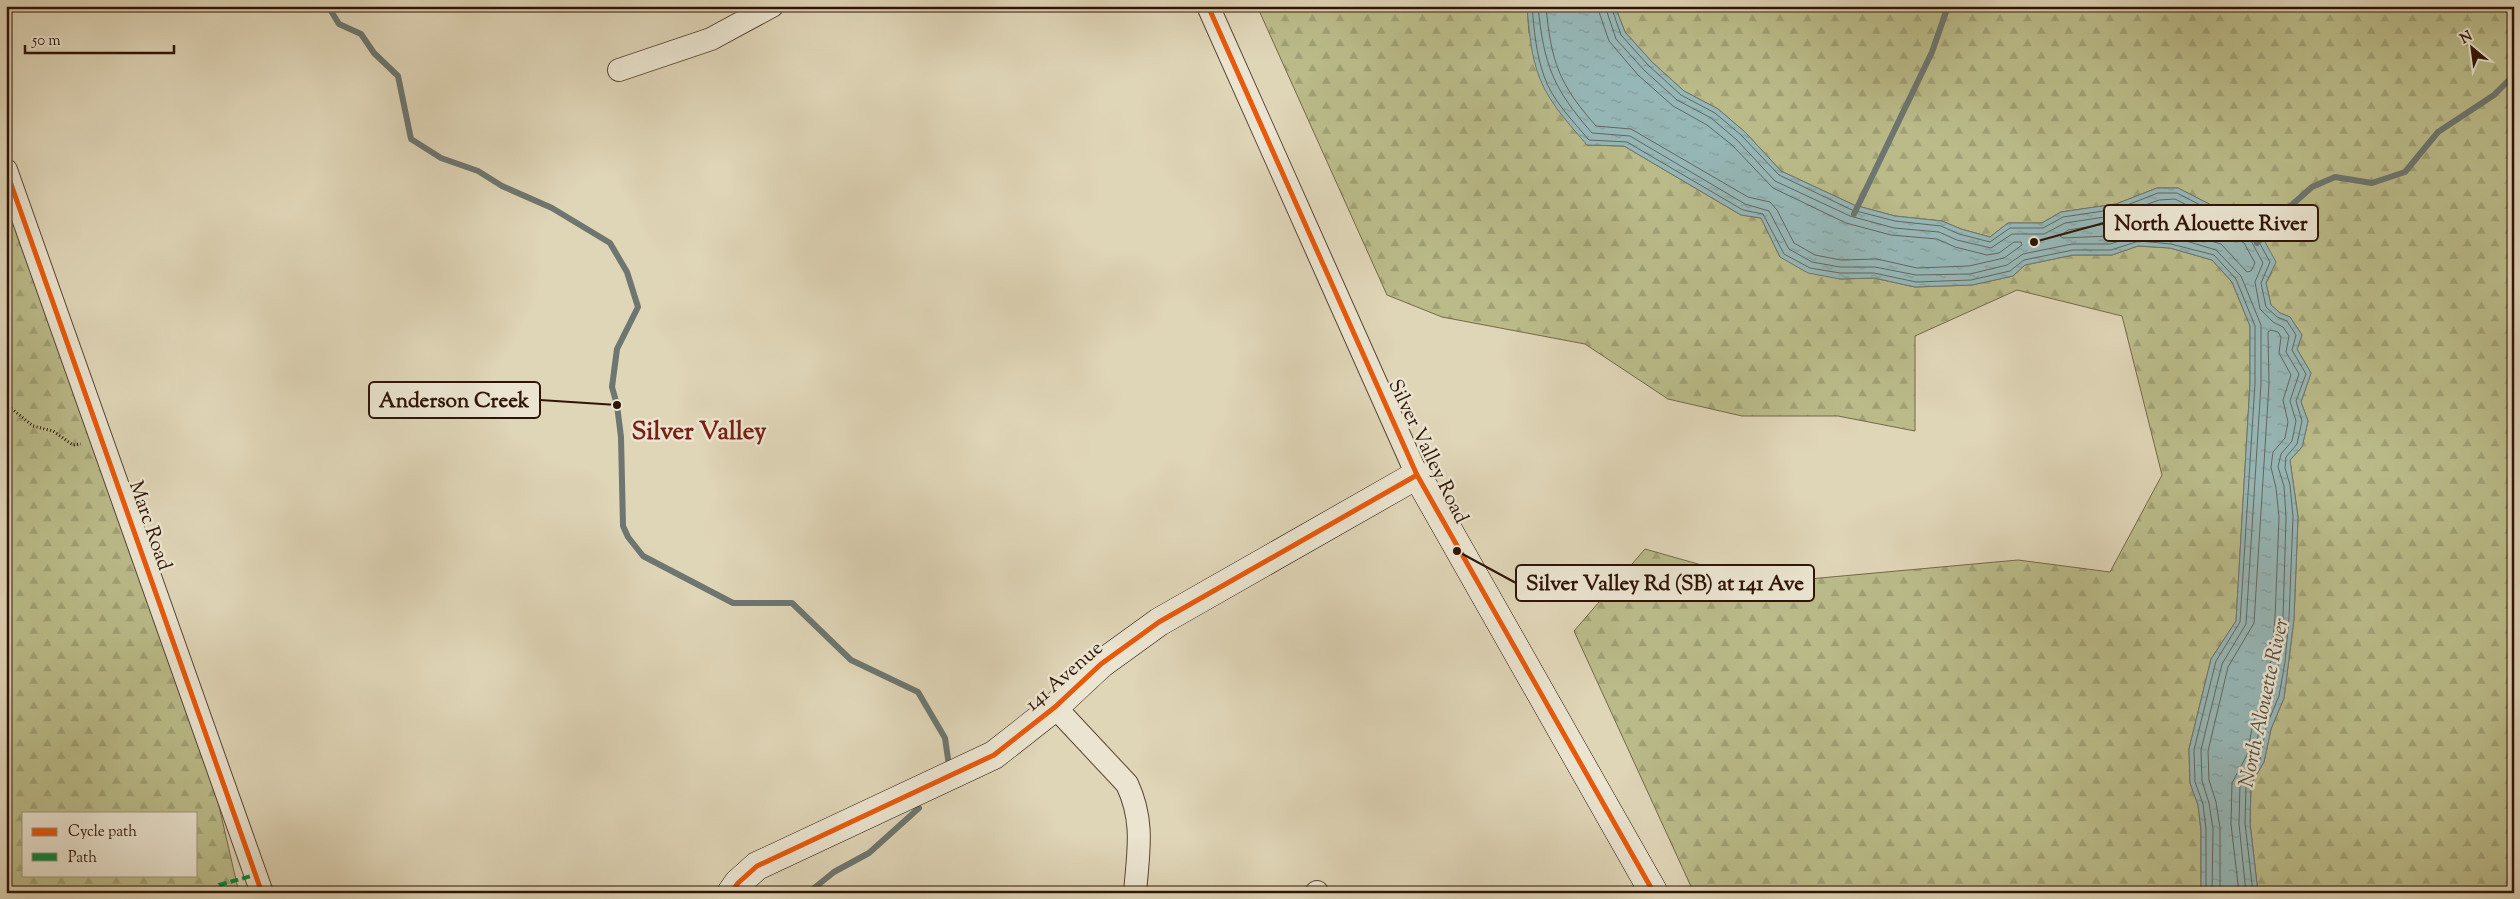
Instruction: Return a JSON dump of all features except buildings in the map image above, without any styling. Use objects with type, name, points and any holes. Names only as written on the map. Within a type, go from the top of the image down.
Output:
[{"type":"street","points":[[619,70],[711,39],[772,6]]},
{"type":"street","name":"Silver Valley Road","points":[[1208,6],[1417,475],[1654,893]]},
{"type":"street","name":"Marc Road","points":[[6,170],[103,439],[262,893]]},
{"type":"street","name":"141 Avenue","points":[[731,893],[738,883],[757,866],[994,755],[1055,707],[1101,664],[1159,622],[1417,475]]},
{"type":"street","points":[[1055,707],[1127,784],[1133,797],[1140,835],[1135,893]]},
{"type":"path","points":[[6,404],[33,426],[53,431],[73,445],[103,439]]},
{"type":"green space","points":[[1257,6],[1527,6],[1529,33],[1587,145],[1624,146],[1741,215],[1761,218],[1780,257],[1840,279],[1874,278],[1915,287],[1972,285],[2013,276],[2025,265],[2073,255],[2112,255],[2138,246],[2170,248],[2212,260],[2232,282],[2250,326],[2250,383],[2236,621],[2211,659],[2189,749],[2190,783],[2198,805],[2201,830],[2201,893],[1694,893],[1574,631],[1645,549],[1765,583],[2018,560],[2110,572],[2162,475],[2122,316],[2017,290],[1915,336],[1915,431],[1838,416],[1742,416],[1668,399],[1585,344],[1442,317],[1387,295]]},
{"type":"green space","points":[[1615,6],[2514,6],[2514,893],[2258,893],[2250,823],[2251,784],[2264,762],[2271,729],[2284,698],[2294,619],[2298,517],[2290,460],[2302,447],[2308,421],[2301,402],[2311,373],[2297,349],[2302,335],[2290,317],[2280,313],[2271,305],[2266,283],[2272,272],[2258,229],[2178,188],[2157,188],[2116,204],[2061,212],[2042,223],[2008,223],[1990,237],[1961,229],[1942,221],[1895,216],[1854,205],[1781,171],[1745,132],[1718,109],[1684,91],[1652,62],[1625,32]]},
{"type":"green space","points":[[6,185],[196,706],[239,893],[6,893]]},
{"type":"water","points":[[1527,6],[1615,6],[1625,32],[1652,62],[1684,91],[1718,109],[1745,132],[1781,171],[1854,205],[1895,216],[1942,221],[1961,229],[1990,237],[2008,223],[2042,223],[2061,212],[2116,204],[2157,188],[2178,188],[2258,229],[2276,262],[2266,283],[2271,305],[2280,313],[2290,317],[2302,335],[2297,349],[2311,373],[2301,402],[2308,421],[2302,447],[2290,460],[2298,517],[2294,619],[2284,698],[2271,729],[2264,762],[2251,784],[2250,823],[2258,893],[2201,893],[2201,830],[2198,805],[2190,783],[2189,749],[2211,659],[2236,621],[2250,383],[2250,326],[2232,282],[2212,260],[2170,248],[2138,246],[2112,255],[2073,255],[2025,265],[2013,276],[1972,285],[1915,287],[1874,278],[1840,279],[1808,273],[1780,257],[1761,218],[1741,215],[1624,146],[1587,145],[1555,106],[1540,79],[1532,53]]},
{"type":"waterway","points":[[328,6],[339,24],[361,34],[374,53],[398,76],[411,139],[441,158],[478,171],[502,186],[552,208],[610,243],[627,272],[638,307],[617,349],[612,387],[617,405],[621,437],[623,526],[628,537],[643,556],[733,603],[792,603],[851,660],[918,692],[945,738],[949,766]]},
{"type":"waterway","points":[[1854,214],[1932,52],[1948,6]]},
{"type":"waterway","points":[[2257,243],[2285,211],[2312,187],[2335,177],[2372,183],[2405,172],[2438,132],[2494,95],[2514,75]]},
{"type":"waterway","points":[[808,893],[834,872],[869,853],[919,808]]},
{"type":"marked path","points":[[210,893],[219,885],[255,875]]},
{"type":"marked path","points":[[6,887],[9,893]]},
{"type":"cycle path","points":[[1208,6],[1417,475],[1654,893]]},
{"type":"cycle path","points":[[6,170],[262,893]]},
{"type":"cycle path","points":[[731,893],[738,883],[757,866],[994,755],[1055,707],[1101,664],[1159,622],[1417,475]]},
{"type":"place","name":"North Alouette River","points":[[2034,242]]},
{"type":"place","name":"Anderson Creek","points":[[617,405]]},
{"type":"place","name":"Silver Valley Rd (SB) at 141 Ave","points":[[1457,551]]},
{"type":"district","name":"Silver Valley","points":[[699,433]]}]
